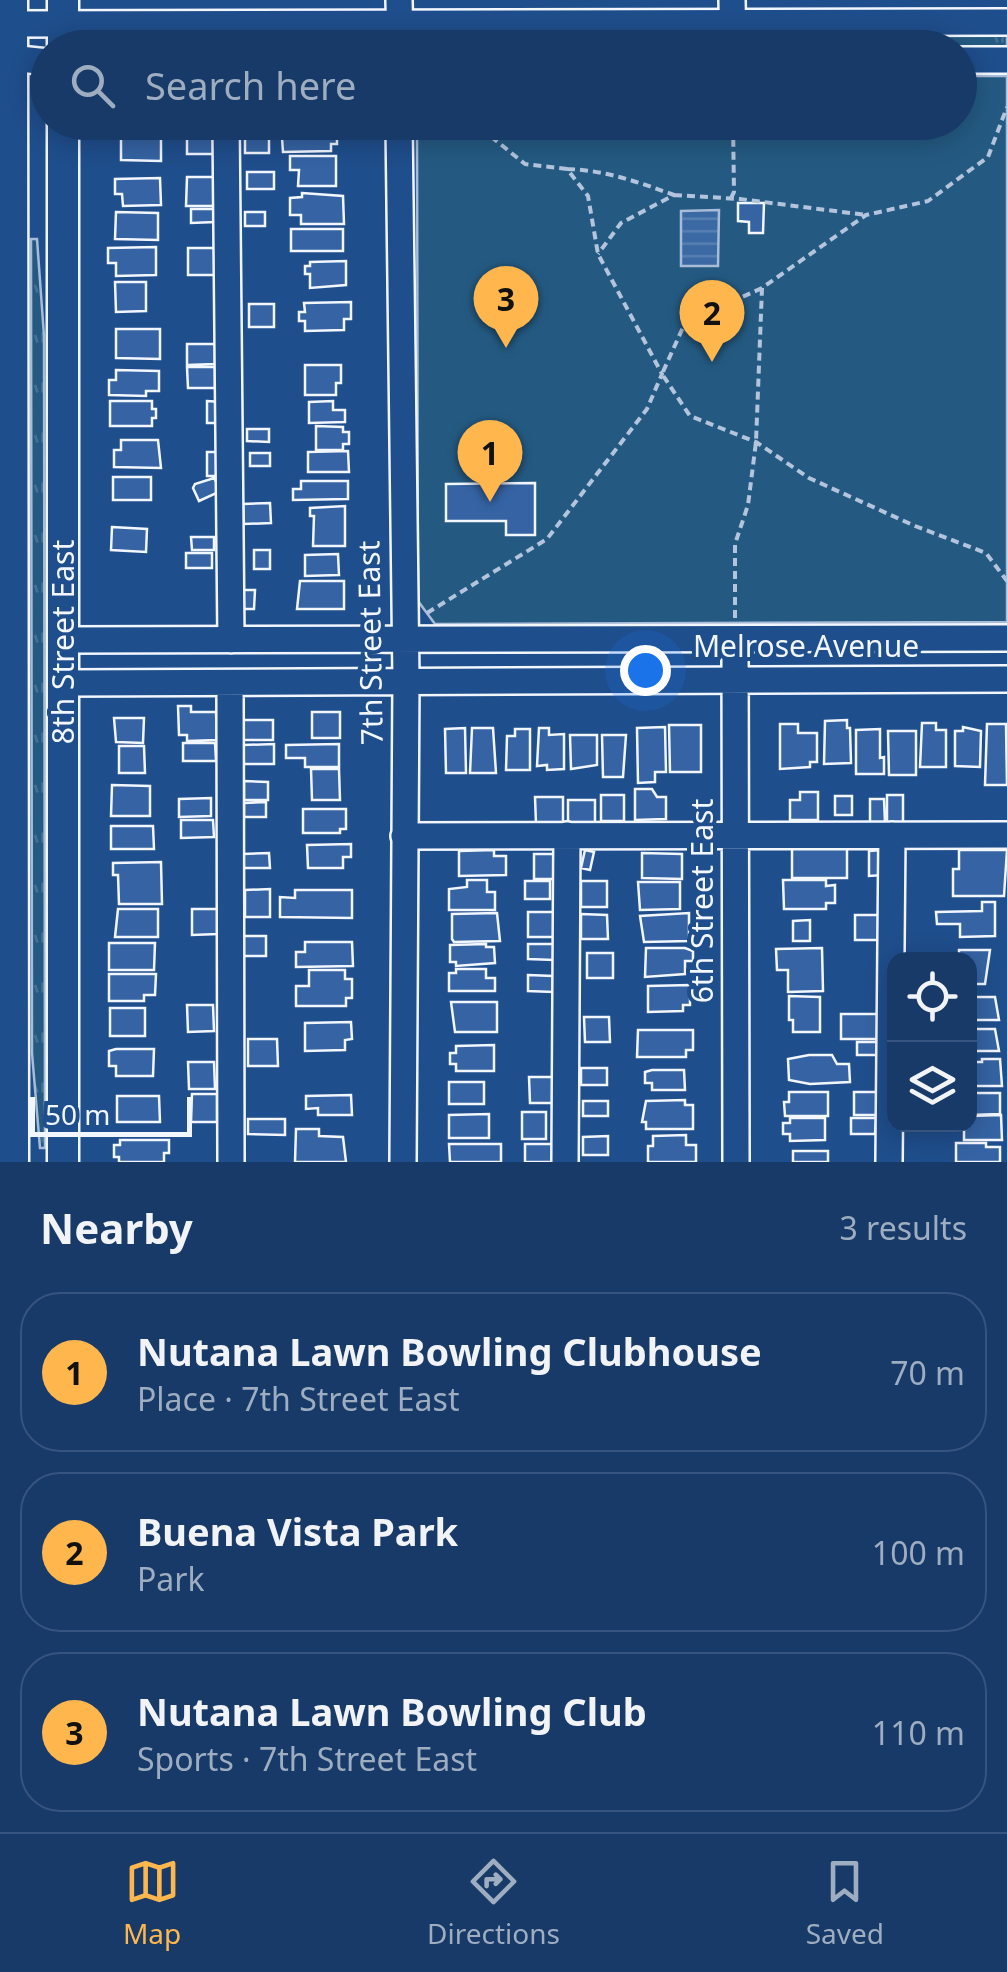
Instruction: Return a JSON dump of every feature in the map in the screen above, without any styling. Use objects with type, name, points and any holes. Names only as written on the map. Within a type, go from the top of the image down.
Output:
[{"type":"main road","name":"8th Street East","points":[[8,16],[5,858],[6,1080],[12,1162]]},
{"type":"main road","name":"8th Street East","points":[[63,140],[63,1162]]},
{"type":"street","points":[[8,16],[63,24],[231,12],[399,24],[1007,22]]},
{"type":"street","points":[[977,60],[1007,60]]},
{"type":"street","points":[[226,140],[232,640]]},
{"type":"street","name":"7th Street East","points":[[399,140],[406,680],[403,1162]]},
{"type":"street","name":"Melrose Avenue","points":[[65,640],[232,640],[403,629],[1007,638]]},
{"type":"street","name":"6th Street East","points":[[736,634],[736,1162]]},
{"type":"street","name":"Melrose Avenue","points":[[64,683],[1007,679]]},
{"type":"street","points":[[230,682],[230,1162]]},
{"type":"street","points":[[889,1162],[892,835]]},
{"type":"street","points":[[404,836],[1007,836]]},
{"type":"street","points":[[566,836],[566,1162]]},
{"type":"path","points":[[495,140],[524,164],[593,170],[626,177],[674,195],[866,215],[928,201],[988,156],[1007,107]]},
{"type":"path","points":[[731,198],[733,140]]},
{"type":"path","points":[[567,169],[588,196],[598,254],[662,374],[690,416],[756,442],[809,478],[986,554],[1007,581]]},
{"type":"path","points":[[598,254],[621,223],[674,195]]},
{"type":"path","points":[[403,629],[547,539],[646,409],[685,323],[762,288],[866,215]]},
{"type":"path","points":[[736,634],[735,544],[748,505],[756,442],[762,288]]},
{"type":"green space","points":[[977,32],[1007,32],[1007,50],[977,50]]},
{"type":"green space","points":[[977,76],[1007,76],[1007,622],[435,624],[418,601],[417,140],[977,140]]},
{"type":"green space","points":[[31,239],[37,239],[44,336],[45,1148],[40,1148],[32,1053]]},
{"type":"shaded area","points":[[719,210],[718,266],[681,266],[681,211]]},
{"type":"building","points":[[121,140],[161,140],[161,161],[121,160]]},
{"type":"building","points":[[187,140],[215,140],[215,154],[187,154]]},
{"type":"building","points":[[245,140],[269,140],[269,153],[245,153]]},
{"type":"building","points":[[282,140],[337,140],[337,144],[331,144],[331,151],[283,152]]},
{"type":"building","points":[[290,156],[336,156],[336,186],[298,186],[299,170],[290,170]]},
{"type":"building","points":[[247,172],[274,172],[274,189],[247,189]]},
{"type":"building","points":[[187,177],[219,177],[218,206],[186,206]]},
{"type":"building","points":[[160,178],[161,205],[123,206],[122,194],[115,194],[115,179]]},
{"type":"building","points":[[302,193],[343,196],[344,224],[301,224],[301,215],[290,215],[290,198],[302,197]]},
{"type":"building","points":[[738,203],[764,203],[763,233],[749,233],[749,222],[738,221]]},
{"type":"building","points":[[191,209],[215,209],[215,222],[191,223]]},
{"type":"building","points":[[116,212],[158,213],[158,240],[115,239]]},
{"type":"building","points":[[245,212],[265,212],[265,226],[245,226]]},
{"type":"building","points":[[291,229],[343,229],[343,251],[291,251]]},
{"type":"building","points":[[156,247],[156,275],[116,276],[116,263],[108,263],[108,248]]},
{"type":"building","points":[[188,248],[215,248],[216,275],[188,275]]},
{"type":"building","points":[[346,261],[346,285],[310,288],[310,274],[305,274],[305,266],[310,266],[310,262]]},
{"type":"building","points":[[115,282],[146,282],[146,311],[116,312]]},
{"type":"building","points":[[351,302],[351,319],[344,319],[344,330],[305,331],[305,321],[299,321],[299,312],[305,312],[304,303]]},
{"type":"building","points":[[249,304],[274,304],[274,327],[249,327]]},
{"type":"building","points":[[116,329],[160,329],[160,359],[116,358]]},
{"type":"building","points":[[187,344],[215,344],[215,364],[187,365]]},
{"type":"building","points":[[305,365],[341,365],[336,395],[305,395]]},
{"type":"building","points":[[187,367],[215,367],[215,388],[188,388]]},
{"type":"building","points":[[116,370],[159,371],[159,391],[146,391],[146,396],[109,395],[109,380],[116,380]]},
{"type":"building","points":[[110,401],[152,401],[156,418],[152,418],[152,426],[110,426]]},
{"type":"building","points":[[207,401],[221,402],[221,423],[207,423]]},
{"type":"building","points":[[333,401],[333,410],[345,410],[345,422],[309,423],[309,402]]},
{"type":"building","points":[[316,426],[343,427],[343,432],[349,432],[349,444],[343,444],[343,450],[316,450]]},
{"type":"building","points":[[247,429],[269,429],[269,442],[247,441]]},
{"type":"building","points":[[121,440],[158,440],[161,468],[114,467],[114,450],[121,450]]},
{"type":"building","points":[[348,451],[349,472],[308,472],[308,452]]},
{"type":"building","points":[[207,452],[221,452],[221,476],[207,476]]},
{"type":"building","points":[[250,453],[270,453],[270,466],[250,466]]},
{"type":"building","points":[[113,477],[151,477],[151,500],[113,500]]},
{"type":"building","points":[[214,478],[221,491],[199,501],[195,484]]},
{"type":"building","points":[[301,481],[348,481],[348,499],[293,500],[293,489],[301,489]]},
{"type":"building","points":[[535,483],[535,535],[506,535],[506,521],[446,521],[446,484]]},
{"type":"building","points":[[270,503],[271,523],[244,524],[243,504]]},
{"type":"building","points":[[345,506],[345,546],[313,546],[314,516],[310,516],[310,508]]},
{"type":"building","points":[[112,527],[147,529],[146,552],[111,550]]},
{"type":"building","points":[[191,537],[214,537],[214,550],[192,550]]},
{"type":"building","points":[[254,550],[270,550],[270,569],[254,569]]},
{"type":"building","points":[[186,553],[212,553],[212,568],[186,568]]},
{"type":"building","points":[[338,554],[339,575],[305,576],[305,555]]},
{"type":"building","points":[[300,581],[344,581],[344,609],[297,609]]},
{"type":"building","points":[[242,590],[255,590],[254,609],[241,609]]},
{"type":"building","points":[[178,706],[191,706],[191,712],[216,712],[217,740],[187,741],[187,735],[179,735]]},
{"type":"building","points":[[312,712],[340,712],[340,738],[312,738]]},
{"type":"building","points":[[114,718],[144,718],[143,743],[116,742]]},
{"type":"building","points":[[242,720],[273,720],[273,740],[243,740]]},
{"type":"building","points":[[847,720],[851,763],[824,764],[825,721]]},
{"type":"building","points":[[922,723],[936,723],[936,730],[946,730],[946,767],[920,767]]},
{"type":"building","points":[[780,724],[798,724],[798,733],[817,733],[817,762],[810,762],[810,767],[780,769]]},
{"type":"building","points":[[987,724],[1006,724],[1007,785],[985,785]]},
{"type":"building","points":[[669,725],[701,725],[701,772],[670,772]]},
{"type":"building","points":[[665,727],[666,772],[655,772],[655,782],[638,783],[637,728]]},
{"type":"building","points":[[963,727],[981,731],[980,767],[955,766],[955,731],[963,731]]},
{"type":"building","points":[[465,728],[466,773],[446,773],[445,729]]},
{"type":"building","points":[[472,728],[493,728],[496,773],[470,773]]},
{"type":"building","points":[[539,728],[549,728],[549,735],[564,734],[564,769],[537,766]]},
{"type":"building","points":[[515,729],[530,729],[530,770],[506,770],[507,736],[515,736]]},
{"type":"building","points":[[880,729],[884,774],[856,774],[856,730]]},
{"type":"building","points":[[888,731],[916,731],[916,775],[889,775]]},
{"type":"building","points":[[570,735],[597,735],[597,765],[571,769]]},
{"type":"building","points":[[602,735],[626,735],[623,777],[603,777]]},
{"type":"building","points":[[183,743],[215,743],[216,761],[183,761]]},
{"type":"building","points":[[274,744],[274,764],[244,764],[243,745]]},
{"type":"building","points":[[339,744],[339,767],[305,767],[305,758],[286,758],[286,745]]},
{"type":"building","points":[[119,746],[144,746],[145,773],[119,773]]},
{"type":"building","points":[[311,769],[339,769],[340,800],[312,800]]},
{"type":"building","points":[[244,781],[268,782],[268,800],[244,800]]},
{"type":"building","points":[[112,785],[150,786],[150,816],[111,816]]},
{"type":"building","points":[[635,789],[652,789],[657,797],[666,797],[666,819],[635,820]]},
{"type":"building","points":[[800,792],[818,792],[818,820],[790,820],[790,800],[800,800]]},
{"type":"building","points":[[601,795],[624,795],[624,821],[601,821]]},
{"type":"building","points":[[887,795],[903,795],[903,824],[887,823]]},
{"type":"building","points":[[835,796],[852,796],[852,815],[835,815]]},
{"type":"building","points":[[535,797],[563,797],[563,824],[536,824]]},
{"type":"building","points":[[211,798],[211,816],[179,817],[179,799]]},
{"type":"building","points":[[870,799],[884,799],[885,823],[870,823]]},
{"type":"building","points":[[568,800],[595,800],[595,823],[568,823]]},
{"type":"building","points":[[266,802],[266,817],[244,817],[244,803]]},
{"type":"building","points":[[303,809],[346,809],[346,829],[340,829],[340,833],[303,833]]},
{"type":"building","points":[[181,820],[213,820],[214,837],[181,838]]},
{"type":"building","points":[[111,826],[153,826],[154,849],[111,849]]},
{"type":"building","points":[[351,844],[351,857],[343,857],[343,868],[308,868],[307,845]]},
{"type":"building","points":[[792,847],[847,847],[847,878],[792,878]]},
{"type":"building","points":[[494,850],[494,856],[506,856],[506,875],[459,876],[459,851]]},
{"type":"building","points":[[585,850],[594,852],[590,870],[581,868]]},
{"type":"building","points":[[882,850],[883,875],[869,876],[869,851]]},
{"type":"building","points":[[959,850],[1007,850],[1004,896],[953,896],[953,869],[959,869]]},
{"type":"building","points":[[269,853],[270,868],[244,868],[243,854]]},
{"type":"building","points":[[642,853],[682,854],[682,879],[642,878]]},
{"type":"building","points":[[534,854],[557,854],[557,879],[534,879]]},
{"type":"building","points":[[161,862],[162,904],[119,904],[118,875],[113,875],[113,863]]},
{"type":"building","points":[[467,880],[487,880],[487,892],[495,892],[495,910],[449,910],[449,889],[467,887]]},
{"type":"building","points":[[783,880],[826,880],[826,886],[835,885],[835,903],[826,903],[826,909],[784,909]]},
{"type":"building","points":[[525,881],[550,881],[550,899],[525,899]]},
{"type":"building","points":[[581,881],[607,881],[607,907],[581,907]]},
{"type":"building","points":[[638,882],[680,882],[680,909],[640,910]]},
{"type":"building","points":[[270,889],[270,917],[245,917],[245,890]]},
{"type":"building","points":[[295,890],[352,890],[352,918],[280,917],[280,897],[295,898]]},
{"type":"building","points":[[982,902],[995,902],[995,936],[960,937],[960,924],[937,924],[936,912],[982,911]]},
{"type":"building","points":[[118,909],[158,909],[158,937],[115,937]]},
{"type":"building","points":[[192,909],[218,909],[218,934],[192,935]]},
{"type":"building","points":[[528,912],[554,912],[555,937],[528,937]]},
{"type":"building","points":[[497,913],[500,941],[452,939],[452,914]]},
{"type":"building","points":[[689,913],[689,941],[644,942],[640,916]]},
{"type":"building","points":[[581,914],[607,915],[608,939],[581,939]]},
{"type":"building","points":[[855,915],[879,915],[879,940],[855,940]]},
{"type":"building","points":[[810,920],[810,941],[793,941],[793,921]]},
{"type":"building","points":[[242,936],[266,936],[266,956],[243,956]]},
{"type":"building","points":[[305,942],[352,942],[353,966],[296,967],[296,952],[305,952]]},
{"type":"building","points":[[109,943],[155,943],[154,970],[109,970]]},
{"type":"building","points":[[528,944],[554,944],[554,960],[528,959]]},
{"type":"building","points":[[450,945],[494,947],[495,963],[456,966],[456,962],[450,962]]},
{"type":"building","points":[[646,948],[685,948],[693,951],[693,961],[685,961],[685,974],[645,977]]},
{"type":"building","points":[[822,948],[823,991],[788,992],[788,970],[777,970],[776,949]]},
{"type":"building","points":[[990,950],[985,984],[977,984],[977,952],[959,952]]},
{"type":"building","points":[[587,953],[613,953],[613,978],[587,978]]},
{"type":"building","points":[[456,969],[486,969],[486,978],[495,978],[495,991],[449,991],[449,973],[456,973]]},
{"type":"building","points":[[309,970],[345,970],[345,979],[352,979],[352,998],[346,998],[346,1006],[296,1006],[296,986],[309,986]]},
{"type":"building","points":[[109,974],[156,974],[155,995],[144,995],[144,1001],[109,1001]]},
{"type":"building","points":[[528,975],[553,976],[553,992],[528,991]]},
{"type":"building","points":[[690,985],[690,1005],[683,1005],[683,1011],[648,1012],[648,986]]},
{"type":"building","points":[[789,996],[820,997],[820,1032],[793,1032]]},
{"type":"building","points":[[977,997],[995,997],[999,1020],[977,1020]]},
{"type":"building","points":[[451,1002],[497,1002],[497,1032],[455,1032]]},
{"type":"building","points":[[187,1005],[213,1005],[214,1031],[188,1032]]},
{"type":"building","points":[[110,1008],[145,1008],[145,1036],[110,1036]]},
{"type":"building","points":[[841,1014],[879,1014],[879,1039],[841,1039]]},
{"type":"building","points":[[584,1017],[609,1017],[610,1042],[585,1042]]},
{"type":"building","points":[[351,1022],[352,1039],[345,1040],[345,1050],[305,1051],[305,1023]]},
{"type":"building","points":[[977,1029],[995,1029],[999,1051],[977,1051]]},
{"type":"building","points":[[638,1030],[693,1030],[693,1050],[686,1050],[686,1057],[637,1057]]},
{"type":"building","points":[[248,1039],[277,1039],[278,1066],[248,1066]]},
{"type":"building","points":[[857,1042],[880,1042],[880,1055],[857,1055]]},
{"type":"building","points":[[494,1045],[494,1071],[456,1071],[456,1064],[450,1064],[450,1053],[456,1053],[456,1046]]},
{"type":"building","points":[[154,1049],[153,1076],[116,1076],[116,1066],[109,1066],[109,1051]]},
{"type":"building","points":[[832,1055],[837,1064],[849,1064],[850,1082],[810,1084],[789,1080],[788,1059]]},
{"type":"building","points":[[1000,1059],[1002,1086],[977,1086],[977,1062]]},
{"type":"building","points":[[188,1062],[214,1062],[215,1089],[189,1089]]},
{"type":"building","points":[[581,1068],[607,1068],[607,1085],[581,1085]]},
{"type":"building","points":[[684,1070],[685,1090],[652,1090],[652,1083],[645,1083],[645,1072]]},
{"type":"building","points":[[529,1077],[554,1077],[554,1103],[530,1103]]},
{"type":"building","points":[[449,1082],[484,1082],[484,1104],[449,1104]]},
{"type":"building","points":[[789,1092],[828,1092],[828,1116],[785,1116],[784,1102],[789,1102]]},
{"type":"building","points":[[854,1092],[880,1092],[880,1115],[854,1115]]},
{"type":"building","points":[[977,1093],[1000,1093],[1000,1114],[977,1115]]},
{"type":"building","points":[[192,1094],[217,1094],[217,1122],[191,1122]]},
{"type":"building","points":[[351,1095],[352,1115],[318,1115],[318,1108],[306,1109],[306,1096]]},
{"type":"building","points":[[117,1096],[159,1096],[160,1122],[117,1122]]},
{"type":"building","points":[[685,1100],[685,1105],[693,1105],[693,1129],[646,1129],[646,1122],[642,1122],[646,1101]]},
{"type":"building","points":[[583,1101],[608,1101],[608,1116],[583,1116]]},
{"type":"building","points":[[522,1112],[546,1112],[546,1139],[522,1139]]},
{"type":"building","points":[[489,1114],[489,1138],[449,1138],[449,1115]]},
{"type":"building","points":[[1001,1115],[1002,1140],[964,1140],[964,1132],[977,1132],[977,1116]]},
{"type":"building","points":[[790,1118],[825,1118],[825,1140],[790,1141],[790,1134],[783,1134],[783,1123],[790,1123]]},
{"type":"building","points":[[851,1118],[876,1118],[875,1134],[851,1134]]},
{"type":"building","points":[[248,1119],[285,1119],[285,1135],[248,1134]]},
{"type":"building","points":[[296,1129],[319,1129],[319,1136],[343,1137],[346,1162],[295,1162]]},
{"type":"building","points":[[686,1135],[686,1145],[696,1145],[696,1162],[648,1162],[648,1146],[653,1146],[653,1136]]},
{"type":"building","points":[[608,1136],[608,1155],[583,1155],[583,1137]]},
{"type":"building","points":[[120,1140],[169,1140],[169,1153],[164,1153],[164,1162],[119,1162],[119,1157],[114,1157],[114,1145],[120,1145]]},
{"type":"building","points":[[956,1143],[1000,1147],[1000,1162],[956,1162]]},
{"type":"building","points":[[449,1144],[501,1144],[501,1162],[450,1162]]},
{"type":"building","points":[[525,1144],[553,1144],[553,1162],[525,1162]]},
{"type":"building","points":[[793,1151],[828,1151],[828,1162],[793,1162]]},
{"type":"place","name":"Nutana Lawn Bowling Club","points":[[506,348]]},
{"type":"place","name":"Buena Vista Park","points":[[712,362]]},
{"type":"place","name":"Nutana Lawn Bowling Clubhouse","points":[[490,502]]}]
